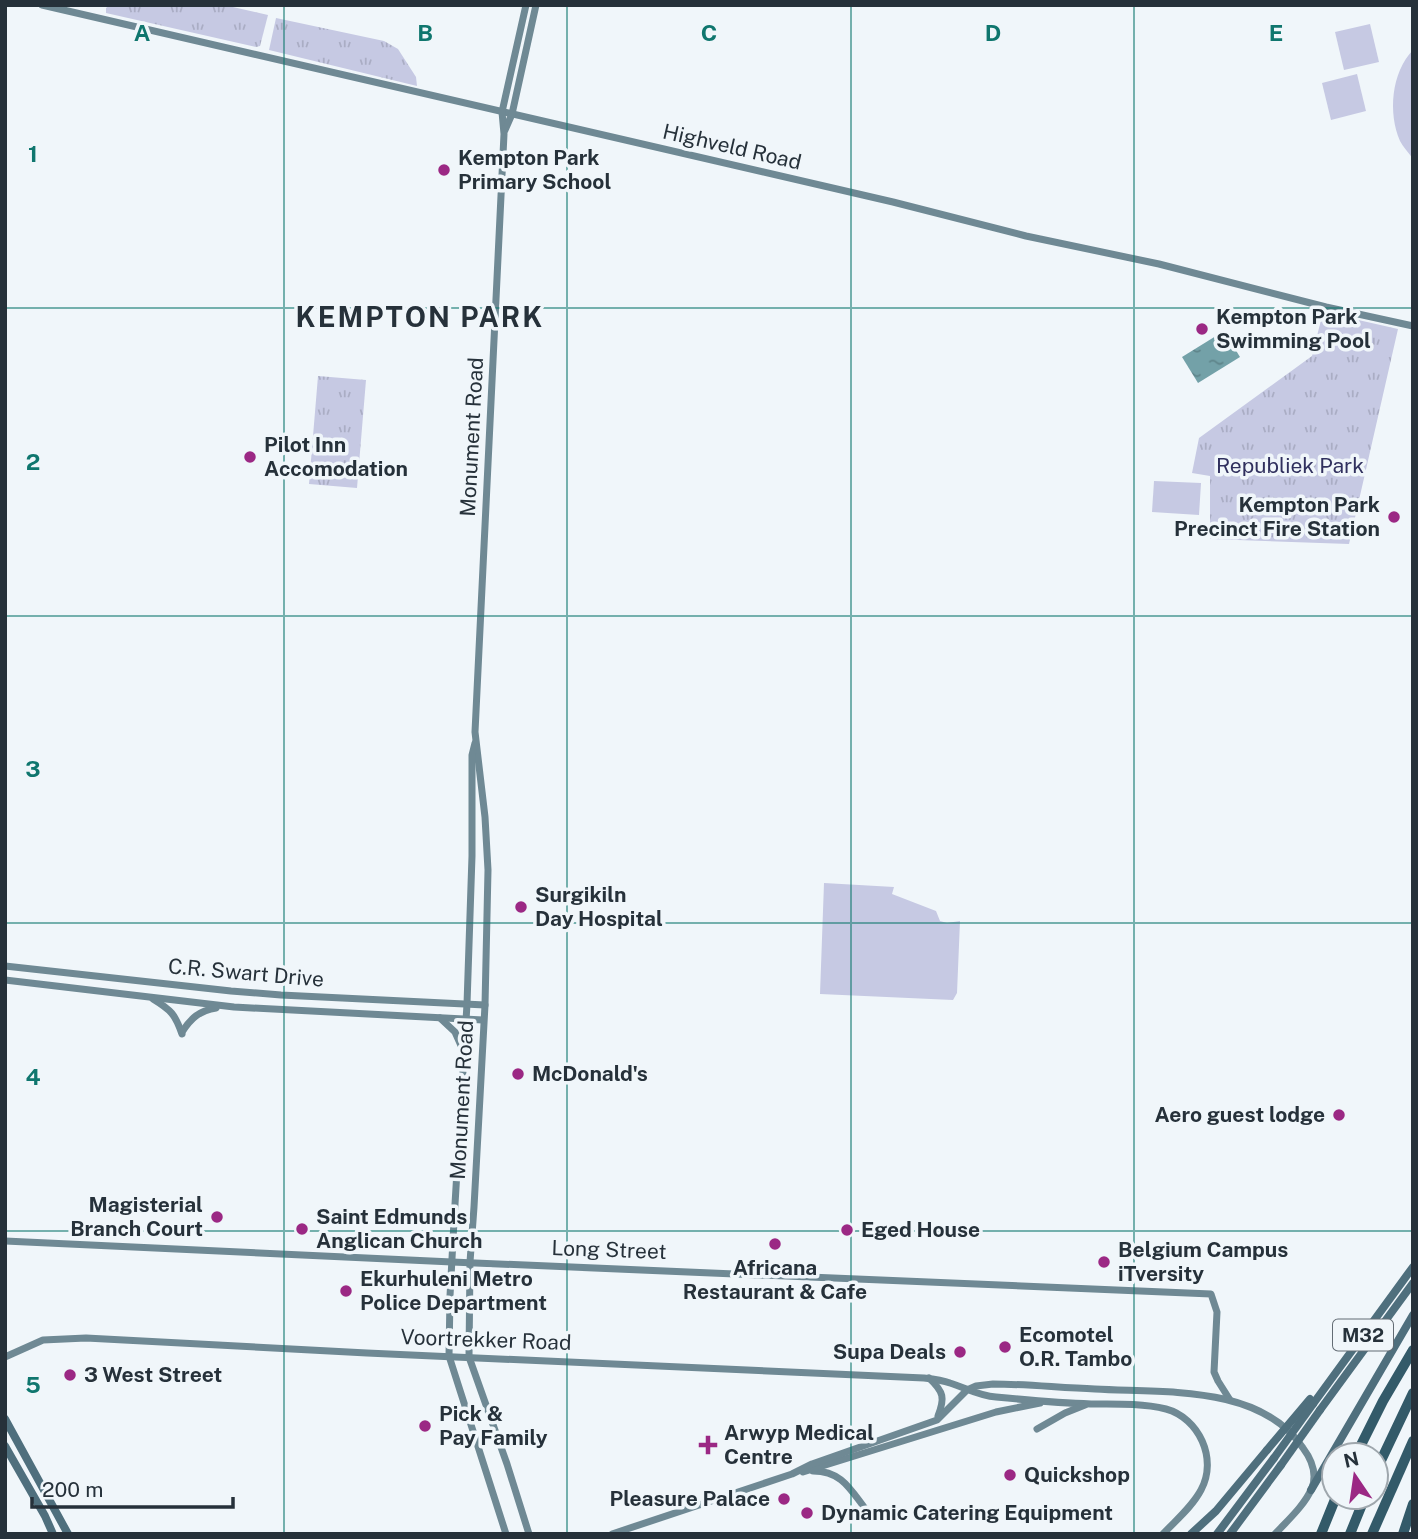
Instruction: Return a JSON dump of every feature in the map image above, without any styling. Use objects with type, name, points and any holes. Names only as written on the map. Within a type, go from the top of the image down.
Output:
[{"type":"highway","points":[[1363,1441],[1413,1350]]},
{"type":"highway","points":[[1390,1441],[1413,1393]]},
{"type":"highway","points":[[1373,1534],[1413,1441]]},
{"type":"highway","points":[[1403,1534],[1413,1504]]},
{"type":"highway","points":[[1321,1534],[1330,1511]]},
{"type":"highway","points":[[1350,1534],[1359,1511]]},
{"type":"main road","name":"Highveld Road","points":[[43,5],[893,202],[1026,236],[1159,264],[1326,307],[1413,326]]},
{"type":"main road","name":"Monument Road","points":[[506,1534],[449,1356],[467,1019],[472,755],[475,741],[502,112],[526,5]]},
{"type":"main road","name":"Monument Road","points":[[503,134],[512,114],[536,5]]},
{"type":"main road","name":"Monument Road","points":[[475,741],[488,858],[485,1004],[470,1262],[468,1357],[530,1534]]},
{"type":"main road","name":"C.R. Swart Drive","points":[[5,966],[244,992],[485,1004]]},
{"type":"main road","name":"C.R. Swart Drive","points":[[5,980],[234,1007],[483,1020]]},
{"type":"main road","points":[[148,997],[171,1011],[177,1018],[182,1033],[190,1019],[203,1011],[234,1007]]},
{"type":"main road","points":[[440,1018],[455,1032],[464,1054]]},
{"type":"main road","name":"Long Street","points":[[5,1241],[1211,1294],[1217,1312],[1214,1372],[1230,1400]]},
{"type":"main road","name":"M32","points":[[1230,1534],[1282,1465],[1315,1404],[1413,1267]]},
{"type":"main road","name":"M32","points":[[1217,1534],[1315,1404],[1413,1283]]},
{"type":"main road","points":[[1275,1534],[1300,1507],[1311,1490],[1413,1315]]},
{"type":"main road","name":"Voortrekker Road","points":[[5,1357],[43,1340],[76,1338],[929,1378],[967,1390],[993,1384],[1196,1394],[1230,1400],[1259,1411],[1283,1425],[1310,1457],[1314,1479],[1311,1490]]},
{"type":"main road","points":[[929,1378],[937,1385],[943,1397],[937,1420]]},
{"type":"main road","points":[[793,1474],[812,1464],[849,1456],[937,1420],[967,1390],[986,1396],[1166,1409],[1182,1416],[1197,1430],[1207,1458],[1207,1472],[1196,1498],[1163,1534]]},
{"type":"main road","points":[[612,1534],[849,1456],[986,1415],[1048,1401]]},
{"type":"main road","points":[[1037,1429],[1065,1413],[1089,1404]]},
{"type":"main road","points":[[1191,1534],[1216,1511],[1267,1450],[1315,1404]]},
{"type":"main road","points":[[5,1419],[68,1534]]},
{"type":"main road","points":[[5,1446],[53,1534]]},
{"type":"main road","points":[[806,1471],[834,1474],[848,1485],[864,1507]]},
{"type":"green space","points":[[110,5],[224,5],[268,15],[260,46],[256,47],[106,13],[106,8]]},
{"type":"green space","points":[[276,18],[384,41],[398,49],[416,77],[417,86],[269,50]]},
{"type":"green space","points":[[1370,24],[1379,62],[1344,70],[1335,32]]},
{"type":"green space","points":[[1413,50],[1413,159],[1400,141],[1393,106],[1400,70]]},
{"type":"green space","points":[[1357,74],[1366,111],[1331,120],[1322,83]]},
{"type":"green space","name":"Republiek Park","points":[[1323,312],[1398,329],[1349,544],[1210,539],[1210,476],[1192,473],[1199,438],[1312,356]]},
{"type":"green space","points":[[318,376],[366,380],[357,488],[309,484]]},
{"type":"green space","points":[[1154,481],[1201,483],[1199,515],[1152,512]]},
{"type":"green space","points":[[824,883],[894,887],[892,894],[936,911],[940,921],[960,921],[957,993],[953,1000],[820,994]]},
{"type":"water","points":[[1224,331],[1240,357],[1198,383],[1182,357]]},
{"type":"place","name":"Kempton Park Primary School","points":[[444,170]]},
{"type":"place","name":"Kempton Park Swimming Pool","points":[[1202,329]]},
{"type":"place","name":"Pilot Inn Accomodation","points":[[250,457]]},
{"type":"place","name":"Kempton Park Precinct Fire Station","points":[[1394,517]]},
{"type":"place","name":"Surgikiln Day Hospital","points":[[521,907]]},
{"type":"place","name":"McDonald's","points":[[518,1074]]},
{"type":"place","name":"Aero guest lodge","points":[[1339,1115]]},
{"type":"place","name":"Magisterial Branch Court","points":[[217,1217]]},
{"type":"place","name":"Saint Edmunds Anglican Church","points":[[302,1229]]},
{"type":"place","name":"Eged House","points":[[847,1230]]},
{"type":"place","name":"Africana Restaurant & Cafe","points":[[775,1244]]},
{"type":"place","name":"Belgium Campus iTversity","points":[[1104,1262]]},
{"type":"place","name":"Ekurhuleni Metro Police Department","points":[[346,1291]]},
{"type":"place","name":"Ecomotel O.R. Tambo","points":[[1005,1347]]},
{"type":"place","name":"Supa Deals","points":[[960,1352]]},
{"type":"place","name":"3 West Street","points":[[70,1375]]},
{"type":"place","name":"Pick & Pay Family","points":[[425,1426]]},
{"type":"place","name":"Arwyp Medical Centre","points":[[708,1445]]},
{"type":"place","name":"Quickshop","points":[[1010,1475]]},
{"type":"place","name":"Pleasure Palace","points":[[784,1499]]},
{"type":"place","name":"Dynamic Catering Equipment","points":[[807,1513]]},
{"type":"district","name":"KEMPTON PARK","points":[[420,317]]}]
